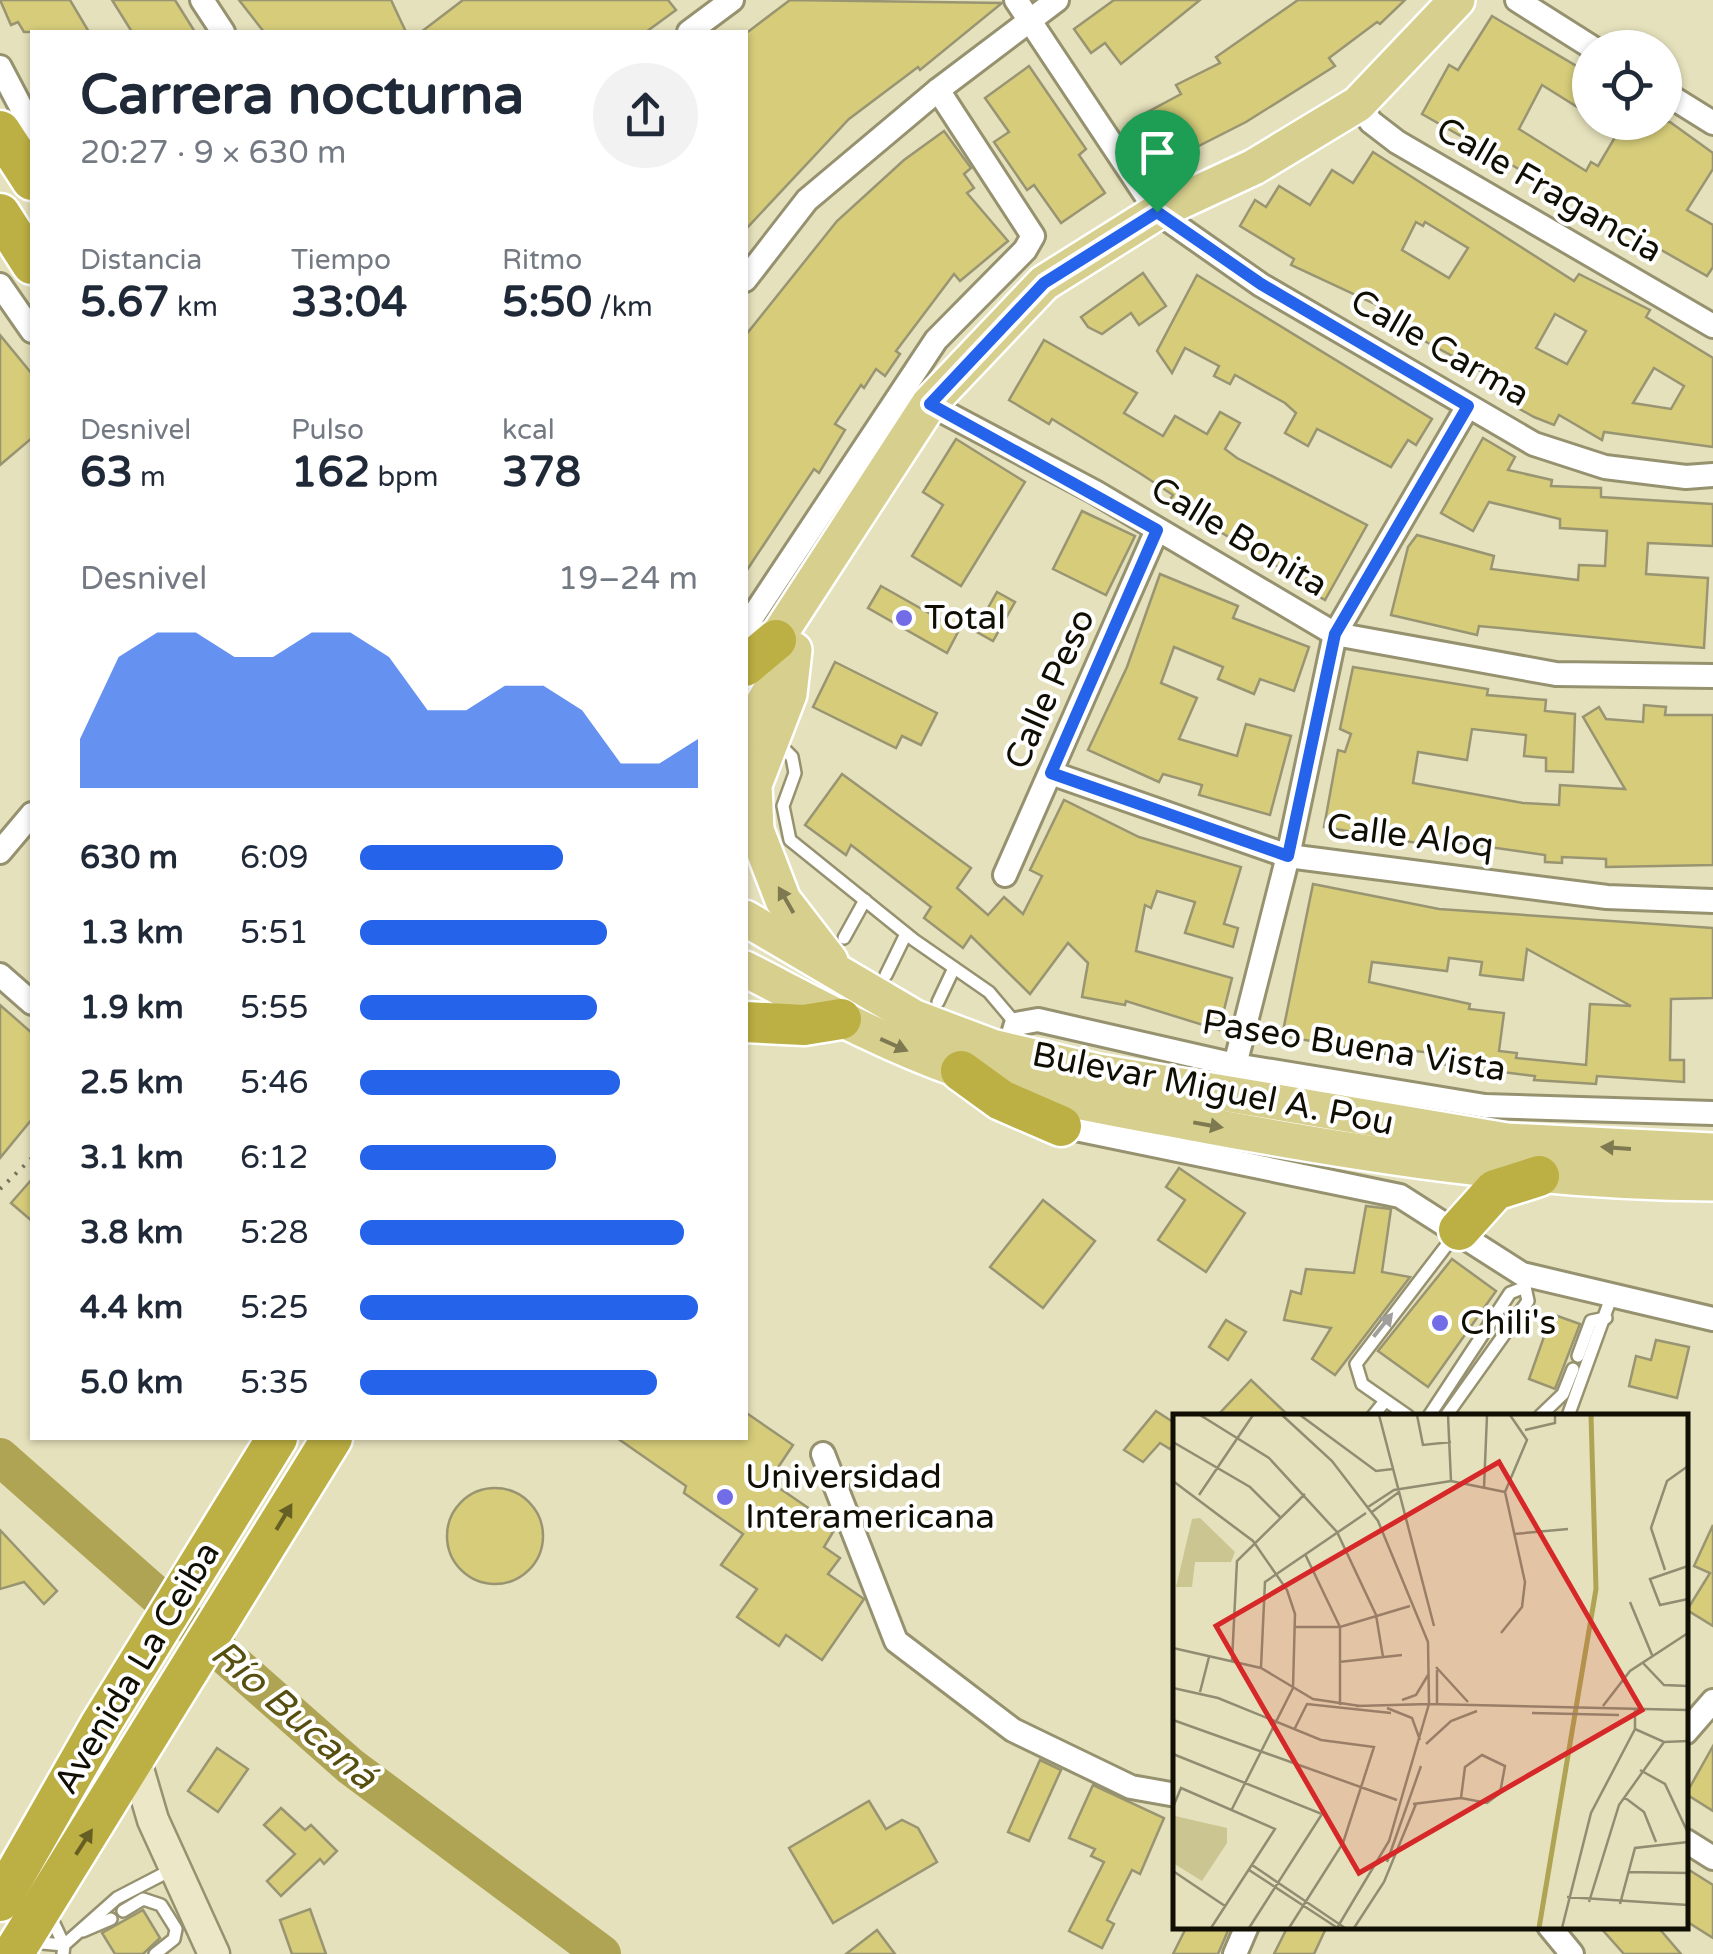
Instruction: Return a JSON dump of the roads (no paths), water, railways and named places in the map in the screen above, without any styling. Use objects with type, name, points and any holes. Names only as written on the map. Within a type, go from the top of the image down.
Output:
[{"type":"highway","points":[[0,131],[30,177]]},
{"type":"highway","points":[[0,214],[30,261]]},
{"type":"highway","points":[[748,663],[772,639]]},
{"type":"highway","points":[[748,1022],[804,1025],[840,1019]]},
{"type":"highway","points":[[962,1071],[1001,1100],[1061,1126]]},
{"type":"highway","points":[[1459,1230],[1495,1190],[1539,1176]]},
{"type":"highway","name":"Avenida La Ceiba","points":[[30,1928],[101,1724],[276,1440]]},
{"type":"highway","name":"Avenida La Ceiba","points":[[30,1928],[331,1440]]},
{"type":"main road","points":[[748,679],[930,404],[1044,283],[1157,212],[1254,167],[1358,104],[1457,0]]},
{"type":"main road","points":[[772,639],[789,694],[759,737],[754,785],[756,830],[783,900],[843,978]]},
{"type":"main road","name":"Bulevar Miguel A. Pou","points":[[748,920],[914,1018],[1012,1037],[1098,1072],[1507,1141],[1713,1152]]},
{"type":"main road","name":"Bulevar Miguel A. Pou","points":[[748,971],[894,1046],[962,1071],[1091,1103],[1387,1158],[1539,1176],[1713,1183]]},
{"type":"street","points":[[202,0],[222,30]]},
{"type":"street","points":[[692,30],[732,0]]},
{"type":"street","points":[[1016,0],[1157,212]]},
{"type":"street","points":[[748,276],[808,200],[938,90],[1057,0]]},
{"type":"street","points":[[1517,0],[1572,35]]},
{"type":"street","points":[[0,67],[30,124]]},
{"type":"street","points":[[772,639],[936,340],[1025,250],[1033,236],[938,90]]},
{"type":"street","points":[[1682,103],[1713,122]]},
{"type":"street","name":"Calle Fragancia","points":[[1358,104],[1371,122],[1396,142],[1713,326]]},
{"type":"street","name":"Calle Carma","points":[[1157,212],[1261,284],[1534,444],[1605,467],[1686,477],[1713,475]]},
{"type":"street","points":[[0,285],[30,328]]},
{"type":"street","name":"Calle Bonita","points":[[930,404],[1335,634],[1556,674],[1713,676]]},
{"type":"street","points":[[1234,1065],[1288,856],[1335,634],[1468,406]]},
{"type":"street","name":"Calle Peso","points":[[1006,875],[1157,530]]},
{"type":"street","name":"Calle Aloq","points":[[1051,773],[1288,856],[1607,897],[1713,901]]},
{"type":"street","points":[[0,852],[30,816]]},
{"type":"street","points":[[0,975],[30,1001]]},
{"type":"street","name":"Paseo Buena Vista","points":[[1012,1037],[1038,1020],[1234,1065],[1486,1106],[1713,1113]]},
{"type":"street","points":[[1061,1126],[1400,1196],[1459,1230],[1527,1281],[1609,1306],[1713,1318]]},
{"type":"street","points":[[823,1454],[896,1641],[1013,1730],[1131,1787],[1173,1794]]},
{"type":"street","points":[[1688,1730],[1713,1701]]},
{"type":"street","points":[[138,1758],[154,1820],[214,1954]]},
{"type":"street","points":[[1688,1842],[1713,1858]]},
{"type":"street","points":[[1234,1954],[1246,1929]]},
{"type":"street","points":[[1551,1929],[1572,1954]]},
{"type":"lane","points":[[759,737],[792,758],[794,773],[783,806],[790,840],[906,934],[989,992],[1012,1037]]},
{"type":"lane","points":[[844,938],[865,900]]},
{"type":"lane","points":[[886,975],[906,934]]},
{"type":"lane","points":[[938,1002],[954,968]]},
{"type":"lane","points":[[1405,1414],[1362,1384],[1356,1364],[1459,1230]]},
{"type":"lane","points":[[1453,1414],[1528,1301],[1527,1281]]},
{"type":"lane","points":[[1430,1414],[1510,1293],[1527,1281]]},
{"type":"lane","points":[[1542,1414],[1563,1394],[1591,1321],[1609,1306]]},
{"type":"lane","points":[[1569,1414],[1609,1306]]},
{"type":"lane","points":[[1375,1414],[1385,1401]]},
{"type":"lane","points":[[123,1911],[174,1868]]},
{"type":"lane","points":[[81,1932],[117,1898],[140,1893],[161,1904],[176,1930],[174,1939],[156,1954]]},
{"type":"lane","points":[[30,1928],[81,1932],[111,1919]]},
{"type":"waterway","name":"Río Bucaná","points":[[0,1457],[350,1766],[602,1954]]},
{"type":"place","name":"Total","points":[[904,618]]},
{"type":"place","name":"Chili's","points":[[1440,1323]]},
{"type":"place","name":"Universidad Interamericana","points":[[725,1497]]}]
